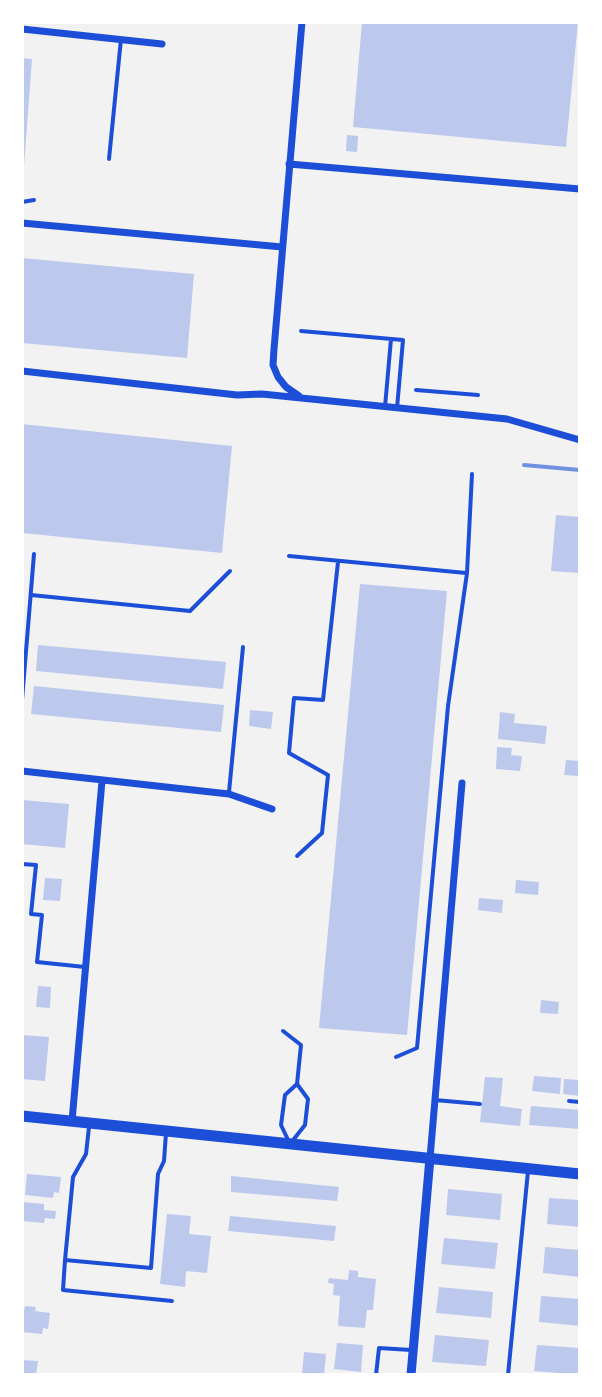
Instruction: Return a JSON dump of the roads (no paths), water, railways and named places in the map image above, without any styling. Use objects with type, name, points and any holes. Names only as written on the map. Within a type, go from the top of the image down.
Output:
[{"type":"main road","points":[[22,1116],[580,1174]]},
{"type":"street","points":[[302,22],[273,365],[286,387],[305,398]]},
{"type":"street","points":[[22,29],[162,44]]},
{"type":"street","points":[[289,164],[580,189]]},
{"type":"street","points":[[22,223],[282,247]]},
{"type":"street","points":[[22,371],[237,395],[305,398],[507,419],[580,440]]},
{"type":"street","points":[[22,771],[229,794],[272,809]]},
{"type":"street","points":[[72,1121],[102,781]]},
{"type":"street","points":[[411,1375],[462,783]]},
{"type":"lane","points":[[109,159],[121,39]]},
{"type":"lane","points":[[22,202],[34,200]]},
{"type":"lane","points":[[301,331],[403,340],[397,408]]},
{"type":"lane","points":[[385,407],[391,339]]},
{"type":"lane","points":[[416,390],[478,395]]},
{"type":"lane","points":[[396,1057],[417,1048],[448,706],[467,573],[472,474]]},
{"type":"lane","points":[[22,700],[34,554]]},
{"type":"lane","points":[[289,556],[467,573]]},
{"type":"lane","points":[[297,856],[322,833],[328,775],[289,753],[294,698],[323,700],[338,562]]},
{"type":"lane","points":[[31,595],[190,611],[230,571]]},
{"type":"lane","points":[[229,794],[243,647]]},
{"type":"lane","points":[[22,864],[36,865],[31,914],[42,915],[37,962],[85,967]]},
{"type":"lane","points":[[283,1031],[301,1045],[297,1084],[285,1095],[281,1125],[290,1144],[305,1125],[308,1099],[297,1084]]},
{"type":"lane","points":[[435,1100],[480,1104]]},
{"type":"lane","points":[[569,1101],[580,1102]]},
{"type":"lane","points":[[89,1123],[86,1154],[73,1177],[63,1290],[172,1301]]},
{"type":"lane","points":[[65,1260],[151,1268],[158,1174],[164,1161],[166,1131]]},
{"type":"lane","points":[[508,1375],[528,1168]]},
{"type":"lane","points":[[376,1375],[379,1348],[413,1350]]},
{"type":"railway","points":[[524,465],[580,470]]}]
